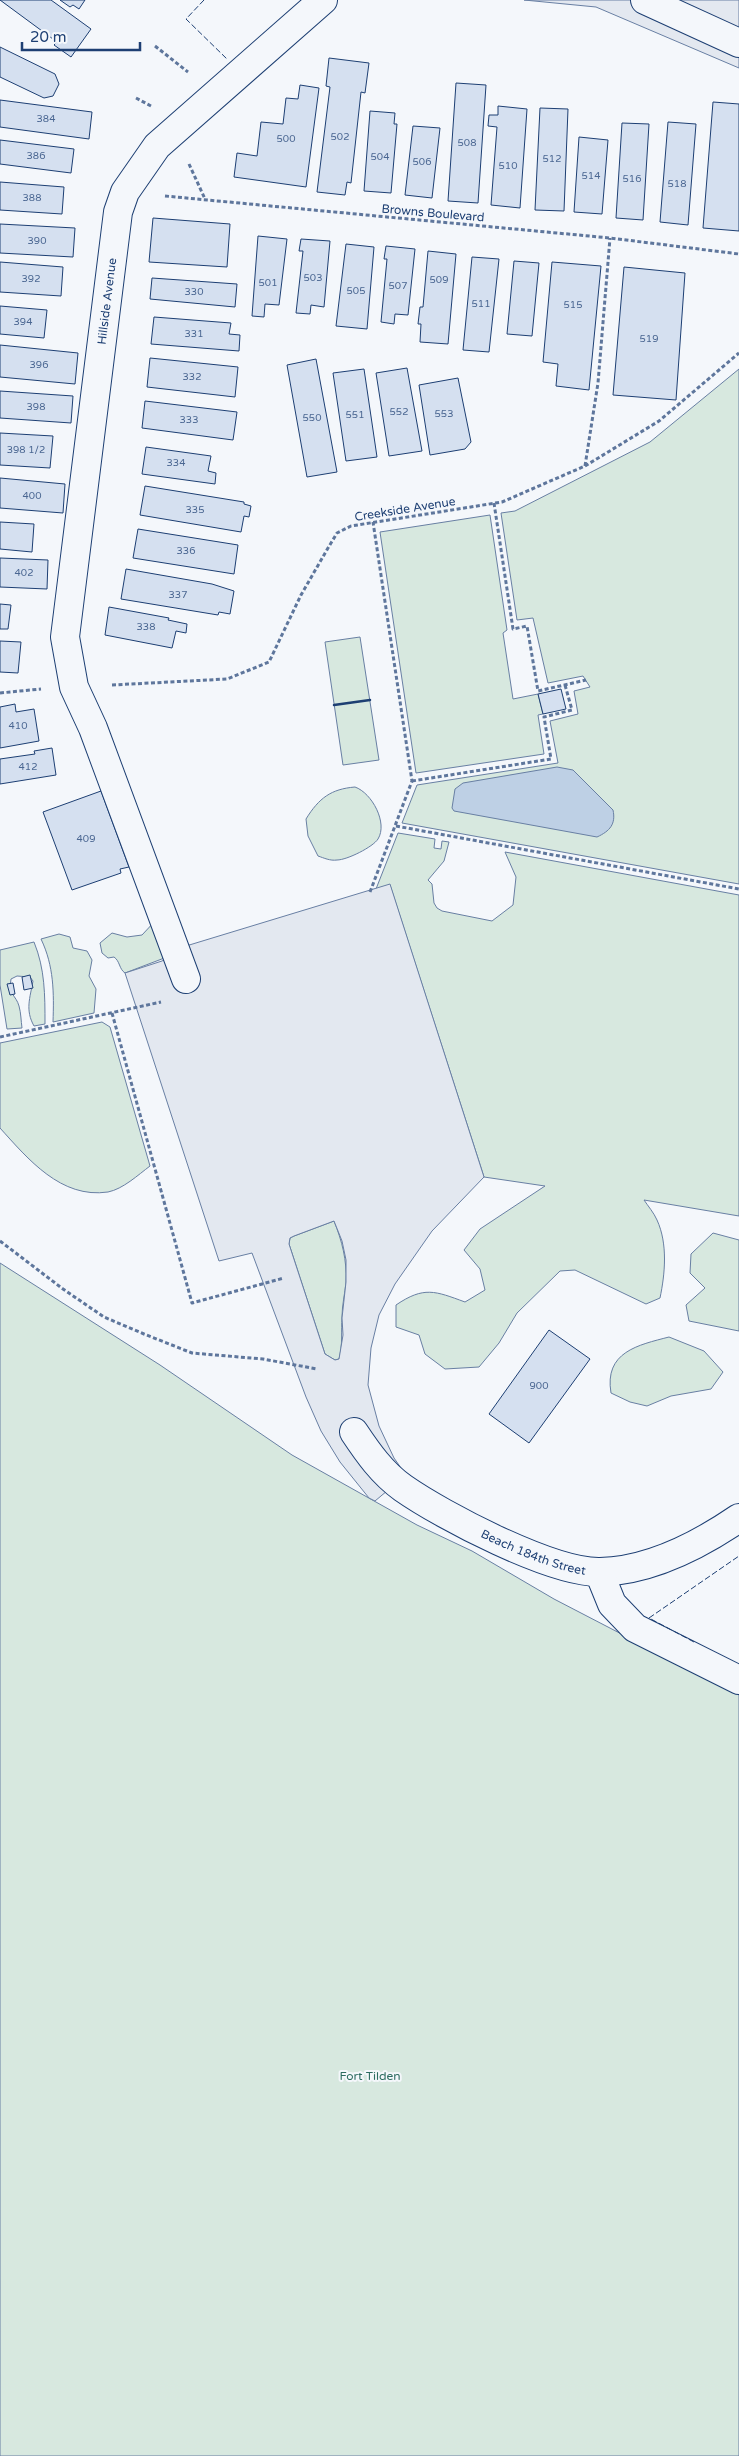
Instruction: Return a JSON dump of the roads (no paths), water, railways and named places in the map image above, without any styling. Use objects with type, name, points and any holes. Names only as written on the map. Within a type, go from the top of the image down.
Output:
[{"type":"street","name":"Hillside Avenue","points":[[186,979],[93,728],[74,686],[65,636],[118,212],[125,192],[157,146],[324,0]]},
{"type":"street","points":[[644,0],[739,43]]},
{"type":"street","name":"Beach 184th Street","points":[[354,1432],[375,1463],[403,1488],[471,1528],[560,1566],[599,1572],[643,1566],[706,1541],[739,1518]]},
{"type":"street","points":[[599,1572],[612,1604],[636,1628],[739,1680]]},
{"type":"water","points":[[557,767],[573,770],[613,810],[613,823],[605,832],[597,837],[454,811],[452,808],[455,789],[463,783]]},
{"type":"park label","name":"Fort Tilden","points":[[370,2076]]}]
